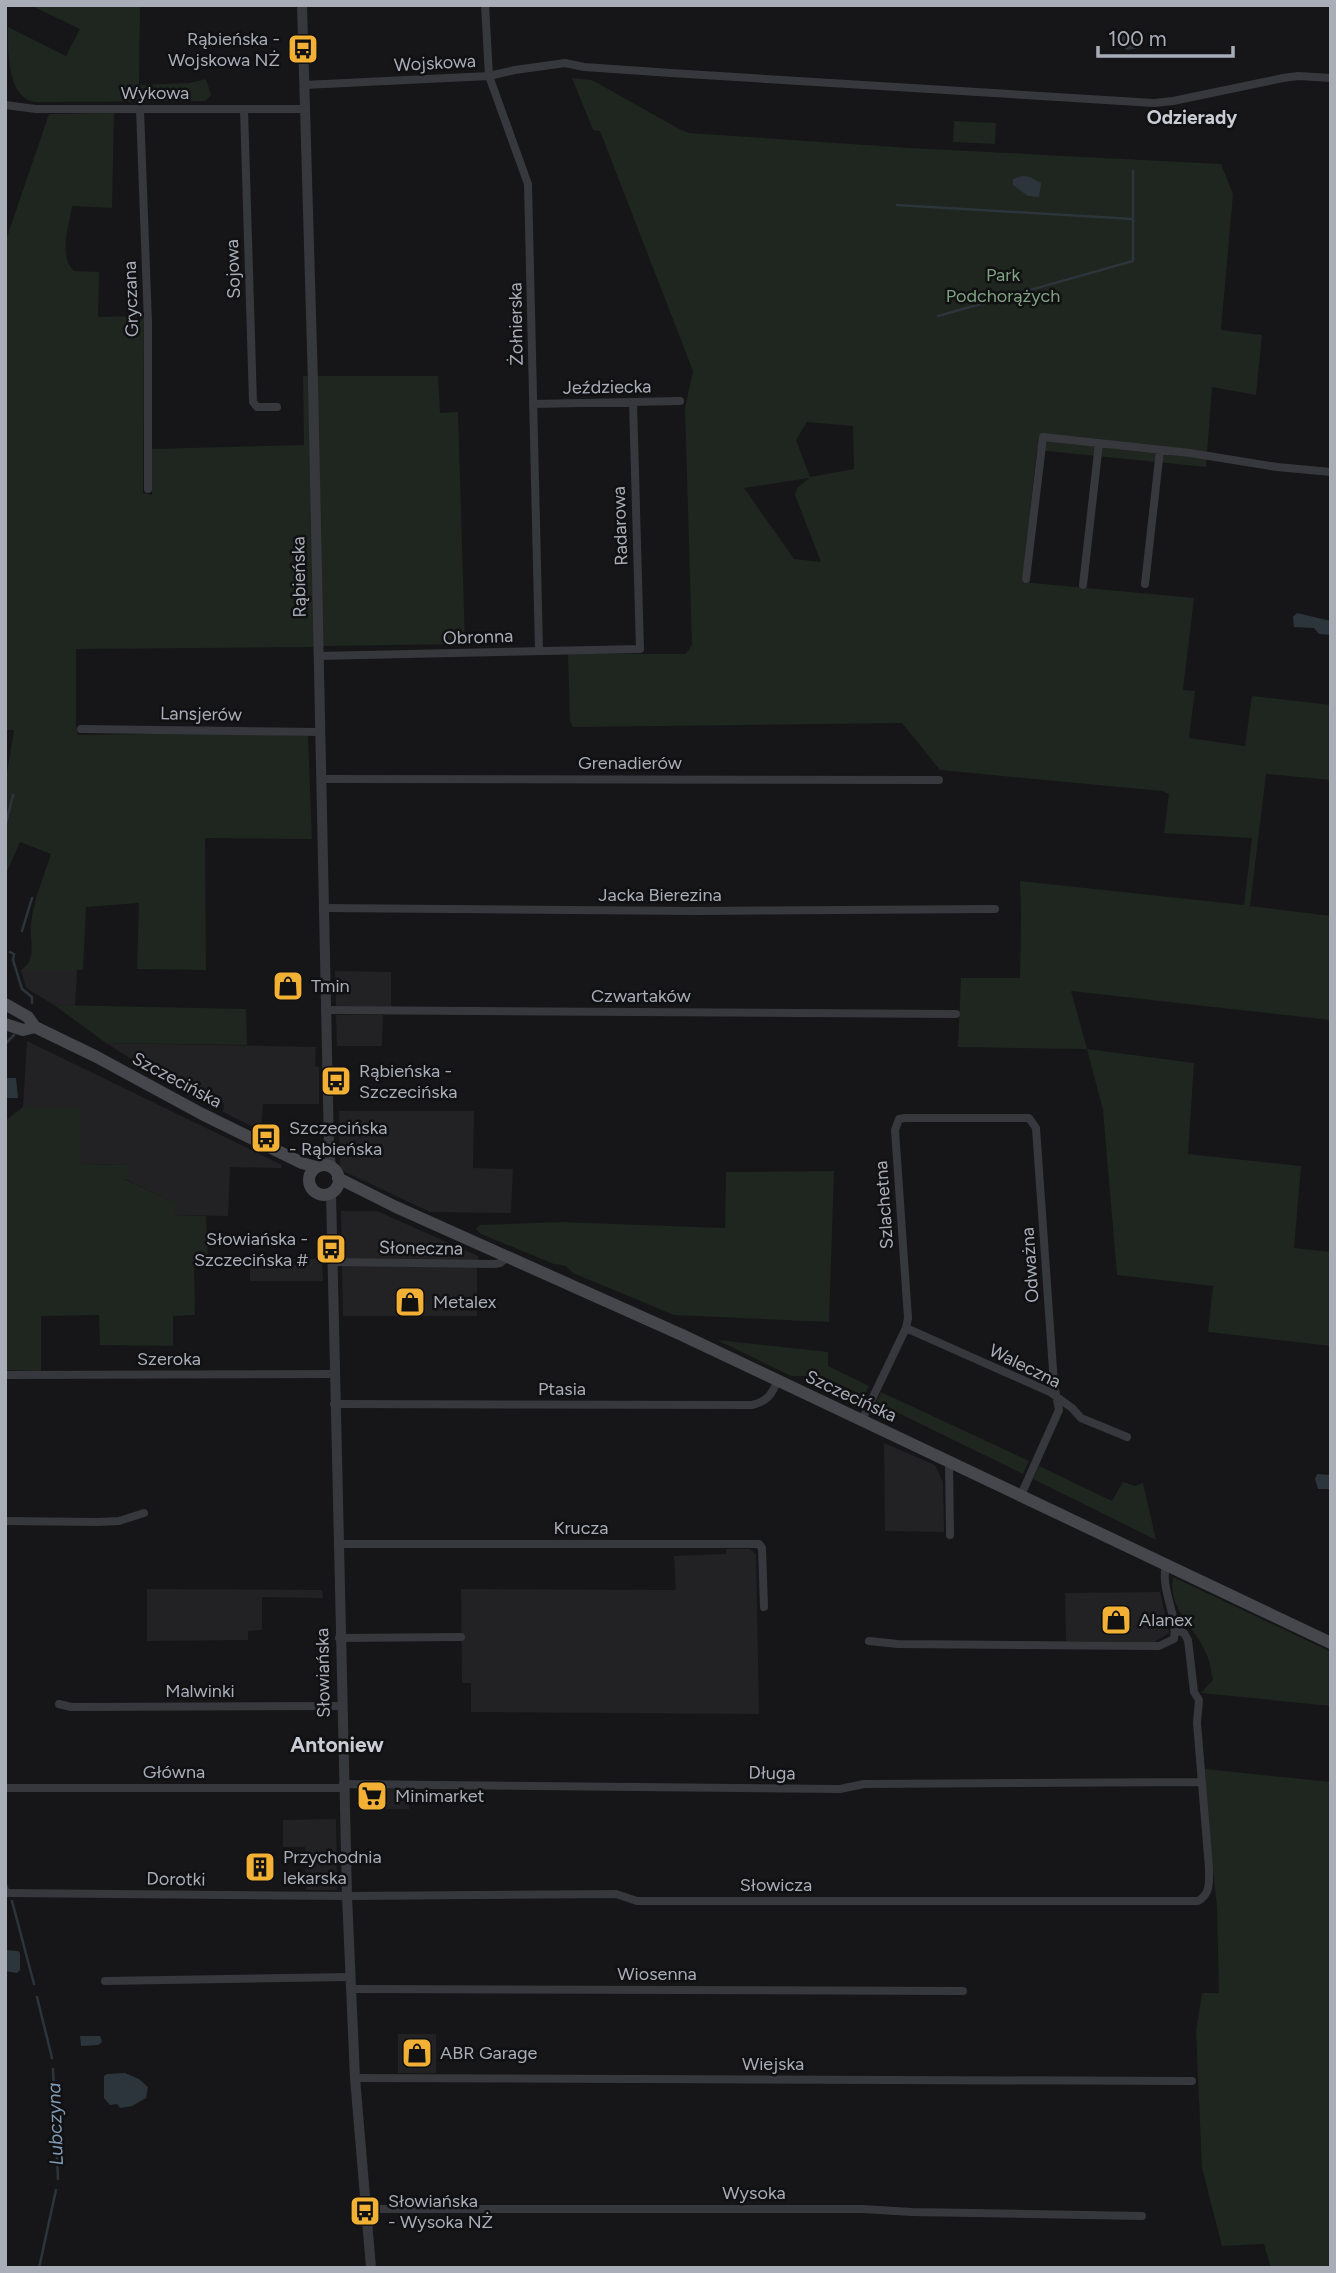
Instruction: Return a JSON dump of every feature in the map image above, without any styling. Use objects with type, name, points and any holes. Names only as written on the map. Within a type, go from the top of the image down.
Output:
[{"type":"main road","name":"Szczecińska","points":[[5,1004],[28,1017],[35,1027],[302,1163],[327,1181],[352,1187],[778,1380],[1331,1643]]},
{"type":"main road","name":"Szczecińska","points":[[5,1024],[23,1030],[35,1027]]},
{"type":"street","name":"Rąbieńska","points":[[302,5],[324,908],[329,1148],[327,1181]]},
{"type":"street","name":"Żołnierska","points":[[485,5],[489,76],[528,184],[539,650]]},
{"type":"street","name":"Wojskowa","points":[[304,85],[489,76],[565,63],[621,70],[1143,103],[1173,101],[1298,76],[1331,78]]},
{"type":"street","name":"Wykowa","points":[[5,105],[36,109],[305,109]]},
{"type":"street","name":"Gryczana","points":[[140,109],[148,323],[148,489]]},
{"type":"street","name":"Sojowa","points":[[244,109],[253,402],[257,407],[276,407]]},
{"type":"street","name":"Jeździecka","points":[[533,404],[680,401]]},
{"type":"street","name":"Radarowa","points":[[633,402],[640,649]]},
{"type":"street","points":[[1026,579],[1043,437],[1331,472]]},
{"type":"street","points":[[1083,585],[1099,443]]},
{"type":"street","points":[[1145,584],[1160,450]]},
{"type":"street","name":"Obronna","points":[[318,656],[640,649]]},
{"type":"street","name":"Lansjerów","points":[[81,729],[320,732]]},
{"type":"street","name":"Grenadierów","points":[[321,779],[939,780]]},
{"type":"street","name":"Jacka Bierezina","points":[[324,908],[682,911],[995,909]]},
{"type":"street","name":"Czwartaków","points":[[326,1010],[956,1014]]},
{"type":"street","name":"Szlachetna","points":[[862,1420],[906,1328],[908,1312],[895,1130],[899,1119],[1021,1117],[1029,1118],[1035,1128]]},
{"type":"street","name":"Odważna","points":[[1035,1128],[1054,1384],[1058,1399]]},
{"type":"street","name":"Słowiańska","points":[[327,1181],[350,1976],[355,2078],[371,2268]]},
{"type":"street","name":"Słoneczna","points":[[331,1262],[500,1264],[508,1257]]},
{"type":"street","name":"Waleczna","points":[[906,1328],[1050,1392],[1072,1408],[1080,1418],[1127,1437]]},
{"type":"street","name":"Szeroka","points":[[5,1376],[333,1374]]},
{"type":"street","name":"Ptasia","points":[[334,1404],[752,1405],[763,1402],[772,1395],[778,1380]]},
{"type":"street","points":[[1021,1495],[1057,1416],[1058,1399]]},
{"type":"street","points":[[949,1462],[950,1535]]},
{"type":"street","points":[[5,1521],[108,1522],[144,1513]]},
{"type":"street","name":"Krucza","points":[[338,1544],[759,1544],[762,1548],[764,1607]]},
{"type":"street","points":[[869,1642],[1159,1646],[1174,1639],[1176,1630],[1164,1581],[1166,1565]]},
{"type":"street","points":[[1176,1630],[1184,1633],[1188,1640],[1194,1692],[1199,1700],[1197,1723],[1201,1782]]},
{"type":"street","points":[[340,1638],[461,1637]]},
{"type":"street","name":"Malwinki","points":[[58,1704],[71,1707],[341,1706]]},
{"type":"street","name":"Długa","points":[[343,1786],[840,1789],[864,1784],[1201,1782]]},
{"type":"street","name":"Słowicza","points":[[347,1896],[616,1894],[636,1901],[1198,1901],[1205,1897],[1209,1868],[1201,1782]]},
{"type":"street","name":"Główna","points":[[5,1788],[343,1786]]},
{"type":"street","name":"Dorotki","points":[[5,1893],[347,1896]]},
{"type":"street","points":[[104,1981],[350,1976]]},
{"type":"street","name":"Wiosenna","points":[[351,1989],[963,1991]]},
{"type":"street","name":"Wiejska","points":[[355,2078],[1192,2081]]},
{"type":"street","name":"Wysoka","points":[[365,2209],[862,2209],[1142,2216]]},
{"type":"shaded area","points":[[1125,30],[1141,41],[1140,48],[1127,50],[1121,46],[1119,36]]},
{"type":"shaded area","points":[[1023,176],[1041,183],[1039,197],[1028,196],[1013,185],[1013,179]]},
{"type":"shaded area","points":[[1297,613],[1331,621],[1331,635],[1319,634],[1314,628],[1294,627],[1293,617]]},
{"type":"shaded area","points":[[21,970],[77,970],[75,1006],[54,1005],[26,988]]},
{"type":"shaded area","points":[[335,971],[391,972],[391,1007],[336,1006]]},
{"type":"shaded area","points":[[336,1015],[383,1015],[382,1046],[337,1046]]},
{"type":"shaded area","points":[[27,1041],[282,1165],[281,1168],[230,1167],[228,1216],[172,1215],[177,1204],[123,1178],[130,1165],[80,1164],[80,1107],[23,1107]]},
{"type":"shaded area","points":[[106,1043],[316,1047],[319,1104],[263,1104],[261,1131],[223,1112],[224,1103],[192,1098]]},
{"type":"shaded area","points":[[5,1078],[16,1078],[18,1098],[5,1098]]},
{"type":"shaded area","points":[[339,1111],[474,1111],[473,1168],[513,1169],[511,1213],[430,1212],[343,1171],[340,1168]]},
{"type":"shaded area","name":"Metalex","points":[[341,1211],[377,1211],[478,1256],[478,1261],[342,1259]]},
{"type":"shaded area","points":[[250,1259],[322,1259],[323,1281],[250,1281]]},
{"type":"shaded area","name":"Metalex","points":[[342,1265],[477,1267],[477,1316],[343,1316]]},
{"type":"shaded area","points":[[884,1443],[935,1465],[943,1482],[944,1532],[885,1531]]},
{"type":"shaded area","points":[[1317,1474],[1331,1475],[1330,1489],[1318,1489],[1315,1479]]},
{"type":"shaded area","points":[[726,1549],[750,1549],[756,1554],[759,1714],[471,1712],[471,1683],[462,1683],[461,1589],[676,1590],[674,1556],[726,1554]]},
{"type":"shaded area","points":[[147,1589],[322,1590],[323,1598],[262,1597],[262,1630],[248,1631],[248,1640],[147,1641]]},
{"type":"shaded area","name":"Alanex","points":[[1160,1592],[1169,1633],[1154,1642],[1066,1641],[1065,1593]]},
{"type":"shaded area","points":[[360,1789],[409,1789],[409,1809],[360,1809]]},
{"type":"shaded area","points":[[336,1819],[337,1890],[306,1890],[305,1847],[283,1847],[283,1820]]},
{"type":"shaded area","points":[[5,1950],[20,1953],[20,1970],[17,1973],[5,1971]]},
{"type":"shaded area","name":"ABR Garage","points":[[398,2034],[436,2034],[436,2073],[398,2073]]},
{"type":"shaded area","points":[[80,2036],[100,2036],[102,2042],[98,2045],[81,2046]]},
{"type":"shaded area","points":[[125,2073],[139,2079],[148,2087],[146,2098],[132,2106],[120,2108],[117,2104],[110,2105],[104,2098],[104,2076]]},
{"type":"green space","points":[[30,5],[140,5],[139,85],[190,83],[206,79],[211,95],[205,101],[27,100],[19,92],[12,76],[8,27],[66,56],[80,29]]},
{"type":"green space","name":"Park Podchorążych","points":[[572,78],[592,80],[689,133],[910,148],[1221,164],[1233,194],[1221,330],[1262,335],[1256,395],[1212,387],[1206,467],[1037,450],[1022,582],[1194,598],[1183,690],[1195,691],[1189,738],[1245,746],[1252,696],[1331,705],[1331,780],[1266,774],[1250,906],[1331,916],[1331,1020],[1071,991],[1087,1049],[958,1047],[961,978],[1020,978],[1020,881],[1244,905],[1252,838],[1164,833],[1169,794],[1162,791],[940,770],[902,723],[573,727],[570,721],[568,654],[686,654],[692,645],[685,408],[693,371],[600,131],[593,130]],"holes":[[[807,422],[853,426],[854,469],[810,477],[796,440]],[[809,478],[797,488],[795,495],[821,562],[794,559],[744,488]]]},
{"type":"green space","points":[[114,113],[112,208],[72,206],[66,249],[69,265],[74,271],[99,272],[98,317],[144,316],[143,493],[152,495],[151,449],[304,445],[303,376],[309,376],[314,647],[76,649],[78,735],[204,733],[308,736],[312,839],[205,838],[206,970],[137,969],[139,903],[86,907],[83,970],[21,970],[31,955],[32,915],[51,854],[20,842],[5,876],[5,785],[14,730],[5,730],[5,243],[49,114]]},
{"type":"green space","points":[[954,121],[996,123],[995,144],[953,142]]},
{"type":"green space","points":[[317,376],[438,376],[440,413],[458,412],[465,644],[322,646]]},
{"type":"green space","points":[[54,1005],[246,1009],[247,1045],[106,1043]]},
{"type":"green space","points":[[1087,1049],[1194,1063],[1188,1154],[1301,1166],[1294,1248],[1331,1252],[1331,1346],[1208,1332],[1213,1286],[1117,1275],[1103,1110]]},
{"type":"green space","points":[[23,1107],[80,1107],[80,1164],[131,1165],[124,1179],[178,1204],[173,1215],[206,1216],[208,1258],[194,1259],[195,1315],[173,1316],[173,1346],[100,1345],[99,1315],[41,1316],[41,1371],[5,1370],[5,1121]]},
{"type":"green space","points":[[834,1171],[829,1322],[674,1315],[573,1273],[566,1266],[554,1264],[481,1234],[476,1229],[480,1225],[561,1222],[725,1228],[726,1172]]},
{"type":"green space","points":[[717,1340],[828,1352],[828,1366],[869,1386],[864,1396],[822,1376],[791,1376]]},
{"type":"green space","points":[[881,1392],[1029,1461],[1023,1474],[876,1402]]},
{"type":"green space","points":[[1039,1466],[1112,1501],[1123,1482],[1135,1486],[1143,1483],[1156,1540],[1033,1479]]},
{"type":"green space","points":[[1173,1577],[1331,1652],[1331,1706],[1201,1693],[1213,1680],[1209,1663],[1201,1644],[1178,1608],[1172,1588]]},
{"type":"green space","points":[[1205,1769],[1331,1782],[1331,2268],[1271,2268],[1264,2244],[1222,2246],[1202,2168],[1196,2031],[1202,1993],[1219,1993],[1217,1907]]},
{"type":"waterway","points":[[897,205],[1133,219],[1133,171]]},
{"type":"waterway","points":[[938,316],[1133,261],[1133,219]]},
{"type":"waterway","name":"Lubczyna","points":[[5,827],[13,795]]},
{"type":"waterway","points":[[22,931],[32,898]]},
{"type":"waterway","name":"Lubczyna","points":[[10,952],[14,954],[13,960],[22,989],[32,997],[32,1003]]},
{"type":"waterway","name":"Lubczyna","points":[[5,1044],[14,1035]]},
{"type":"waterway","name":"Lubczyna","points":[[5,1882],[8,1890]]},
{"type":"waterway","name":"Lubczyna","points":[[12,1901],[34,1984]]},
{"type":"waterway","name":"Lubczyna","points":[[37,1997],[52,2058]]},
{"type":"waterway","name":"Lubczyna","points":[[53,2069],[58,2179]]},
{"type":"waterway","name":"Lubczyna","points":[[39,2268],[56,2190]]},
{"type":"place","name":"Rąbieńska - Wojskowa NŻ","points":[[303,49]]},
{"type":"place","name":"Tmin","points":[[288,986]]},
{"type":"place","name":"Rąbieńska - Szczecińska","points":[[336,1081]]},
{"type":"place","name":"Szczecińska - Rąbieńska","points":[[266,1138]]},
{"type":"place","name":"Słowiańska - Szczecińska #","points":[[331,1249]]},
{"type":"place","name":"Metalex","points":[[410,1302]]},
{"type":"place","name":"Alanex","points":[[1116,1620]]},
{"type":"place","name":"Minimarket","points":[[372,1796]]},
{"type":"place","name":"Przychodnia lekarska","points":[[260,1867]]},
{"type":"place","name":"ABR Garage","points":[[417,2053]]},
{"type":"place","name":"Słowiańska - Wysoka NŻ","points":[[365,2211]]},
{"type":"district","name":"Odzierady","points":[[1192,117]]},
{"type":"district","name":"Antoniew","points":[[337,1744]]}]
